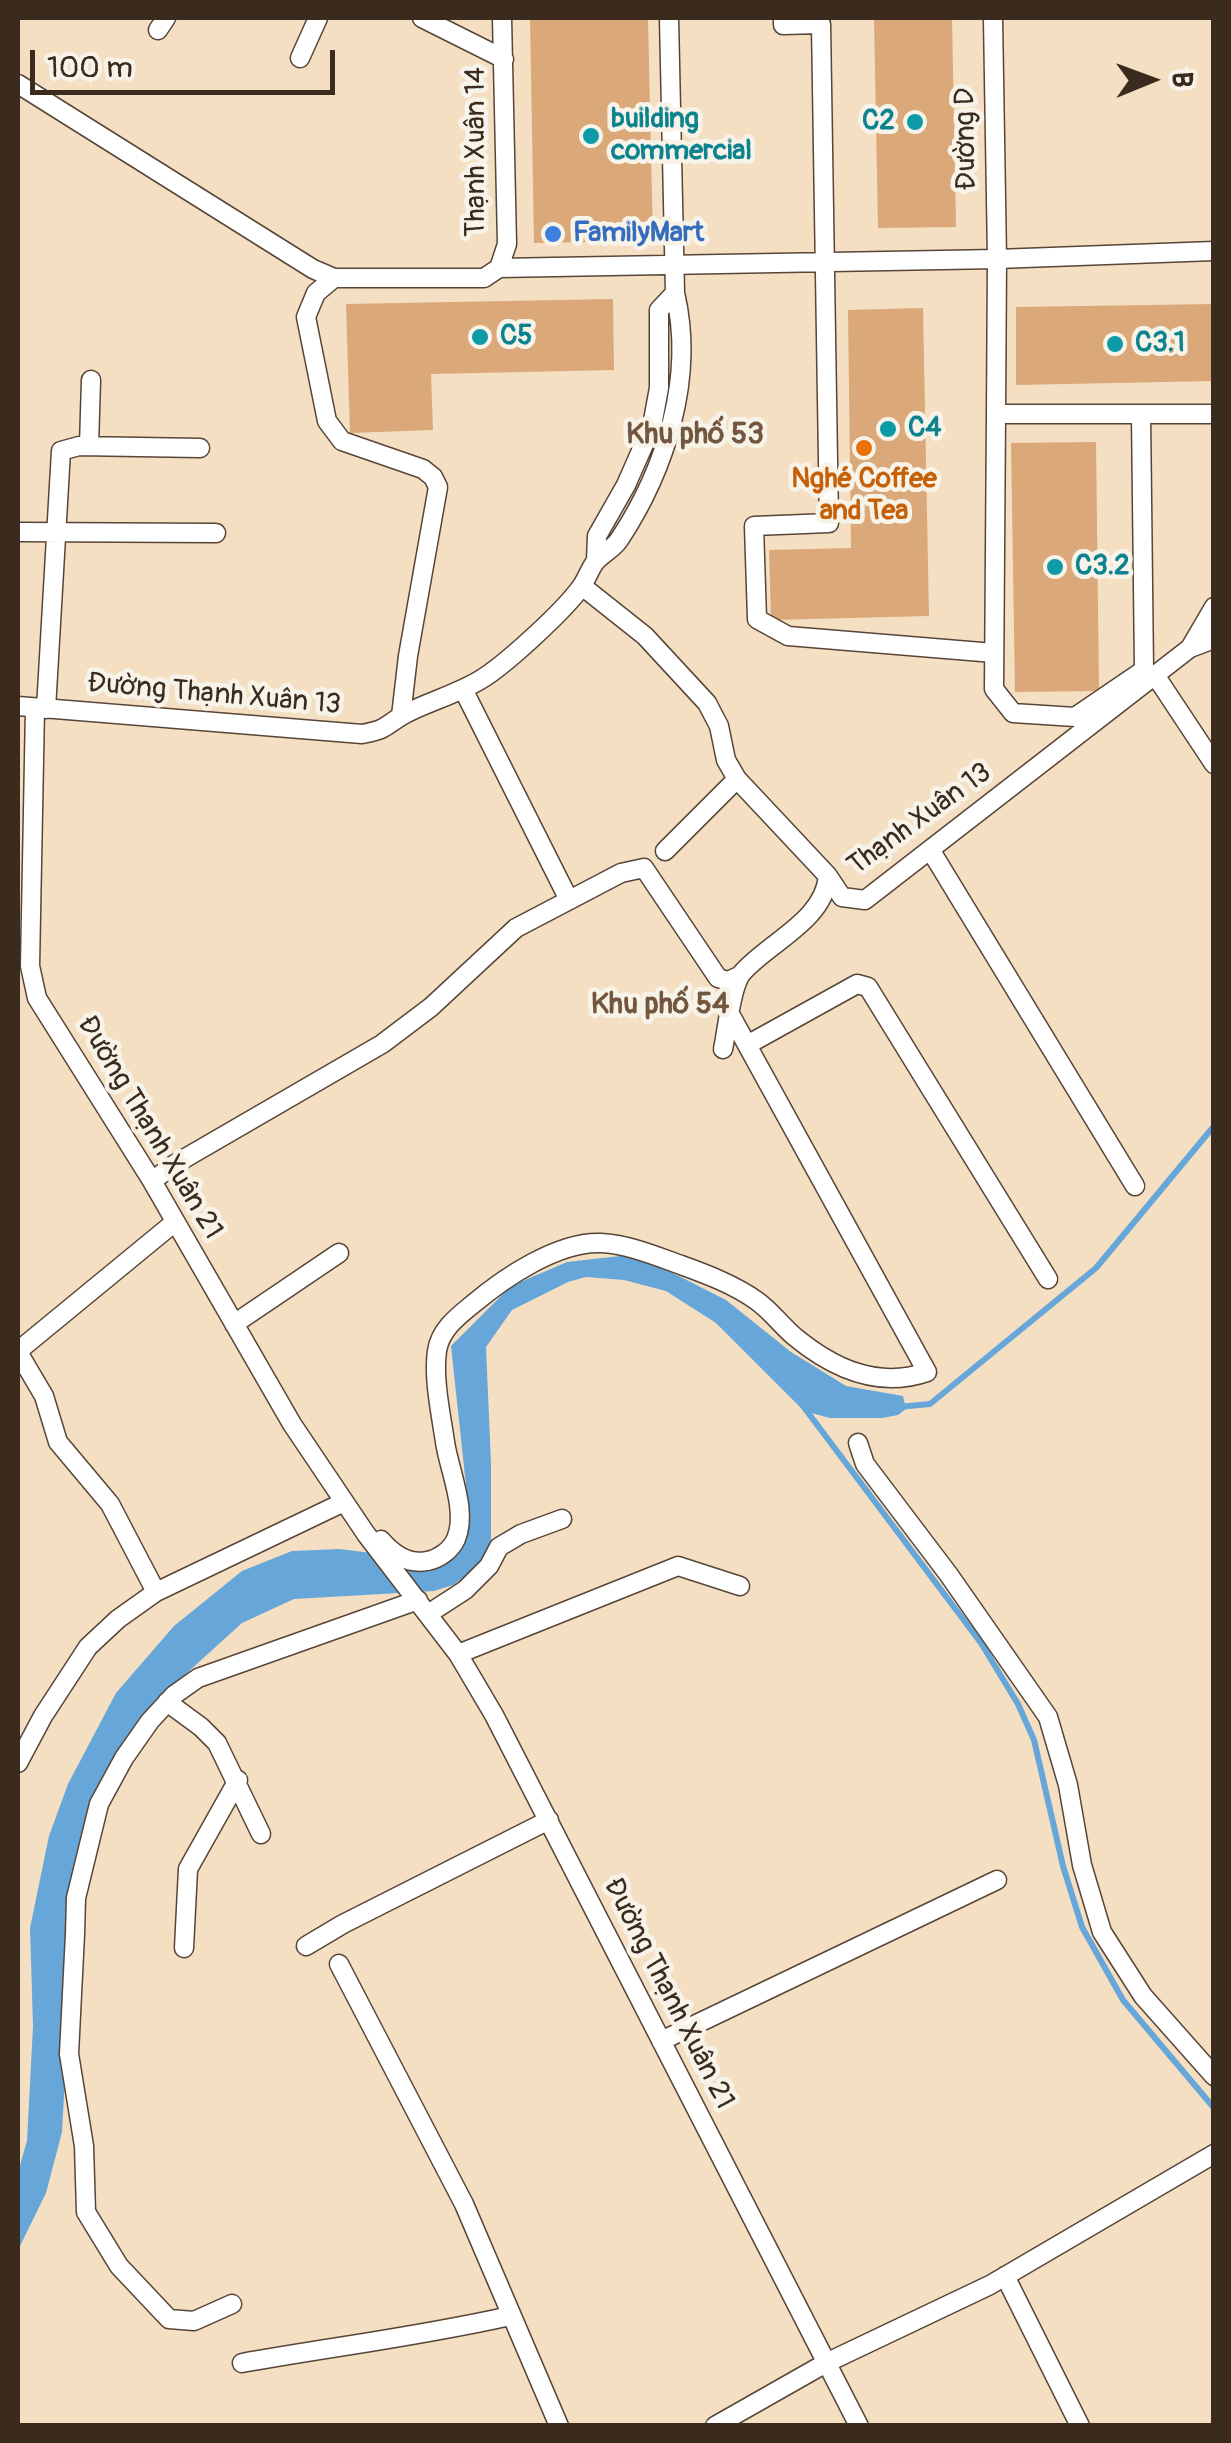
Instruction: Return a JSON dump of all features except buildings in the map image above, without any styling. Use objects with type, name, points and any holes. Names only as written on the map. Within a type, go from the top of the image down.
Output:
[{"type":"street","points":[[300,58],[318,18]]},
{"type":"street","points":[[422,18],[504,58]]},
{"type":"street","name":"Thạnh Xuân 14","points":[[492,273],[507,244],[502,18]]},
{"type":"street","points":[[402,716],[482,679],[564,608],[596,561],[597,536],[626,485],[652,426],[659,388],[659,310],[675,293],[668,18]]},
{"type":"street","points":[[783,18],[783,24],[821,24],[829,523],[754,526],[757,619],[788,636],[994,653]]},
{"type":"street","name":"Đường D","points":[[993,18],[994,689],[1013,714],[1075,717],[1144,670],[1142,414]]},
{"type":"street","points":[[18,84],[313,269],[334,278],[1214,251]]},
{"type":"street","points":[[334,278],[316,293],[306,317],[327,420],[342,441],[423,469],[433,476],[438,487],[408,656],[402,716]]},
{"type":"street","points":[[91,380],[89,446],[200,448]]},
{"type":"street","points":[[996,414],[1214,414]]},
{"type":"street","name":"Đường Thạnh Xuân 21","points":[[89,446],[61,451],[55,534],[33,707],[25,894],[30,966],[38,998],[152,1181],[292,1424],[363,1530],[458,1654],[548,1820],[859,2426]]},
{"type":"street","points":[[18,532],[216,532]]},
{"type":"street","name":"Thạnh Xuân 13","points":[[582,586],[645,636],[707,703],[719,726],[726,760],[736,779],[828,876],[842,897],[864,900],[1190,648],[1214,639]]},
{"type":"street","points":[[1190,648],[1214,607]]},
{"type":"street","points":[[1155,675],[1214,764]]},
{"type":"street","points":[[463,688],[568,898]]},
{"type":"street","name":"Đường Thạnh Xuân 13","points":[[33,707],[362,734],[387,729],[402,716]]},
{"type":"street","points":[[665,851],[736,779]]},
{"type":"street","points":[[931,851],[1135,1186]]},
{"type":"street","points":[[152,1181],[382,1044],[516,928],[621,873],[644,868],[718,978],[728,981],[739,976],[807,916],[826,894],[828,876]]},
{"type":"street","points":[[723,1049],[739,976]]},
{"type":"street","points":[[747,1045],[857,984],[868,987],[1048,1279]]},
{"type":"street","points":[[363,1530],[373,1531],[395,1554],[413,1562],[440,1557],[456,1538],[459,1512],[445,1443],[437,1360],[440,1340],[444,1330],[473,1304],[550,1254],[600,1242],[646,1253],[702,1273],[756,1301],[796,1338],[844,1370],[884,1380],[927,1372],[730,1014]]},
{"type":"street","points":[[156,1592],[110,1504],[58,1442],[44,1396],[18,1352],[175,1222]]},
{"type":"street","points":[[234,1324],[339,1253]]},
{"type":"street","points":[[858,1444],[865,1464],[949,1575],[1048,1717],[1068,1785],[1082,1865],[1102,1932],[1143,1996],[1214,2076]]},
{"type":"street","points":[[18,1763],[88,1647],[118,1619],[156,1592],[344,1502]]},
{"type":"street","points":[[232,2304],[194,2321],[169,2319],[120,2266],[86,2212],[84,2146],[70,2054],[76,1898],[98,1804],[124,1758],[167,1702],[198,1678],[465,1590],[489,1566],[499,1547],[562,1519]]},
{"type":"street","points":[[458,1654],[678,1566],[740,1586]]},
{"type":"street","points":[[167,1702],[210,1734],[238,1780],[260,1834]]},
{"type":"street","points":[[184,1948],[188,1869],[238,1780]]},
{"type":"street","points":[[306,1946],[548,1820]]},
{"type":"street","points":[[662,2041],[997,1880]]},
{"type":"street","points":[[339,1964],[464,2204],[560,2426]]},
{"type":"street","points":[[715,2426],[826,2363],[1005,2276],[1214,2154]]},
{"type":"street","points":[[1005,2276],[1080,2426]]},
{"type":"street","points":[[242,2363],[510,2316]]},
{"type":"water","points":[[629,1255],[726,1300],[791,1352],[846,1386],[903,1396],[906,1409],[882,1418],[830,1418],[804,1411],[716,1323],[666,1291],[624,1280],[586,1277],[512,1310],[486,1347],[491,1545],[474,1570],[453,1585],[434,1591],[294,1599],[242,1623],[178,1681],[126,1749],[75,1896],[62,2132],[46,2193],[18,2250],[18,2172],[27,2141],[33,2026],[30,1928],[49,1836],[68,1784],[116,1693],[174,1626],[242,1571],[292,1551],[339,1549],[437,1561],[465,1538],[469,1513],[451,1346],[511,1286],[567,1262]]},
{"type":"waterway","points":[[898,1407],[930,1404],[1096,1268],[1214,1126]]},
{"type":"waterway","points":[[803,1406],[981,1643],[1018,1704],[1034,1740],[1063,1866],[1082,1927],[1123,2000],[1214,2108]]},
{"type":"place","name":"С2","points":[[915,122]]},
{"type":"place","name":"building commercial","points":[[591,136]]},
{"type":"place","name":"FamilyMart","points":[[553,234]]},
{"type":"place","name":"C5","points":[[480,337]]},
{"type":"place","name":"С3.1","points":[[1115,344]]},
{"type":"place","name":"C4","points":[[888,429]]},
{"type":"place","name":"Nghé Coffee and Tea","points":[[864,448]]},
{"type":"place","name":"C3.2","points":[[1055,567]]},
{"type":"district","name":"Khu phố 53","points":[[695,435]]},
{"type":"district","name":"Khu phố 54","points":[[660,1005]]}]
